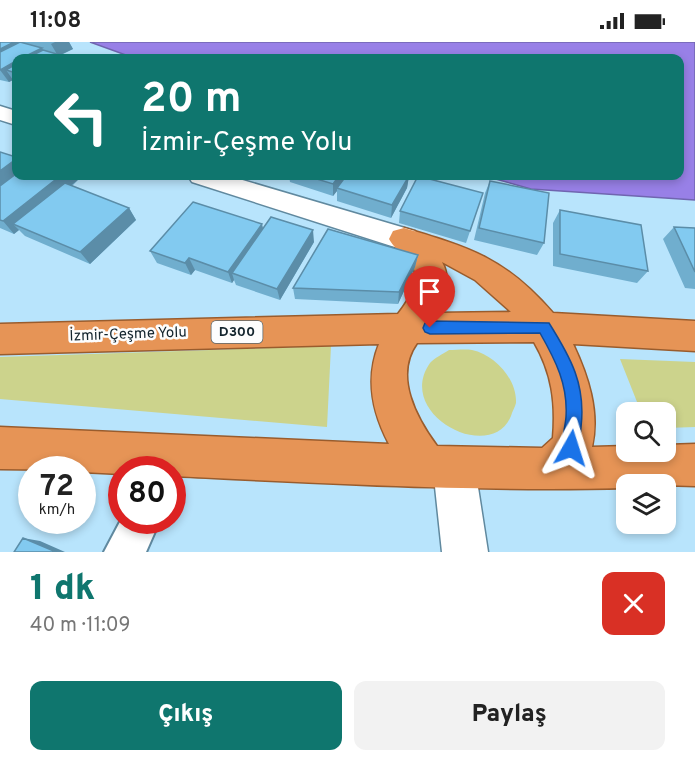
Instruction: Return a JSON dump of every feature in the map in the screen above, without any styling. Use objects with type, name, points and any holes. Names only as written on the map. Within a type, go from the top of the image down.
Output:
[{"type":"highway","points":[[404,239],[464,259],[508,288],[544,327],[562,357],[573,386],[574,416],[571,448],[551,469]]},
{"type":"highway","points":[[404,239],[425,258],[433,282],[423,306],[395,347],[389,374],[392,404],[405,437],[441,468]]},
{"type":"highway","name":"İzmir-Çeşme Yolu","points":[[0,339],[408,328],[544,327]]},
{"type":"highway","name":"D300","points":[[544,327],[695,336]]},
{"type":"highway","points":[[0,447],[441,468],[551,469],[695,465]]},
{"type":"street","points":[[214,180],[404,239]]},
{"type":"street","points":[[441,468],[465,552]]},
{"type":"green space","points":[[331,346],[327,427],[0,399],[0,357]]},
{"type":"green space","points":[[449,350],[469,350],[481,353],[503,369],[509,377],[516,403],[511,416],[500,430],[485,436],[467,434],[450,427],[435,415],[425,400],[422,382],[430,363]]},
{"type":"green space","points":[[620,359],[695,362],[695,427],[676,428],[676,402],[637,402]]},
{"type":"shaded area","points":[[90,42],[695,42],[695,200],[531,189],[499,180],[684,180],[684,54],[123,54]]},
{"type":"building","points":[[0,42],[14,42],[0,49]]},
{"type":"building","points":[[20,42],[42,48],[30,54],[12,54],[12,63],[0,70],[0,52]]},
{"type":"building","points":[[43,50],[57,54],[35,54]]},
{"type":"building","points":[[0,152],[12,156],[12,162],[0,171]]},
{"type":"building","points":[[12,177],[12,180],[55,180],[3,221],[0,220],[0,186]]},
{"type":"building","points":[[320,180],[336,180],[333,184]]},
{"type":"building","points":[[343,180],[407,180],[392,205],[337,188]]},
{"type":"building","points":[[416,180],[433,180],[483,193],[470,231],[400,211]]},
{"type":"building","points":[[490,181],[549,193],[544,243],[479,228]]},
{"type":"building","points":[[65,183],[129,208],[80,252],[13,224]]},
{"type":"building","points":[[193,202],[262,224],[228,272],[189,258],[185,263],[150,251]]},
{"type":"building","points":[[560,210],[641,225],[648,271],[560,254]]},
{"type":"building","points":[[271,217],[313,230],[277,289],[232,273]]},
{"type":"building","points":[[674,227],[695,228],[695,272]]},
{"type":"building","points":[[328,229],[418,255],[399,292],[293,288]]},
{"type":"building","points":[[23,538],[56,552],[14,552]]},
{"type":"route","points":[[430,328],[544,327],[562,357],[573,386],[574,416],[571,448]]}]
